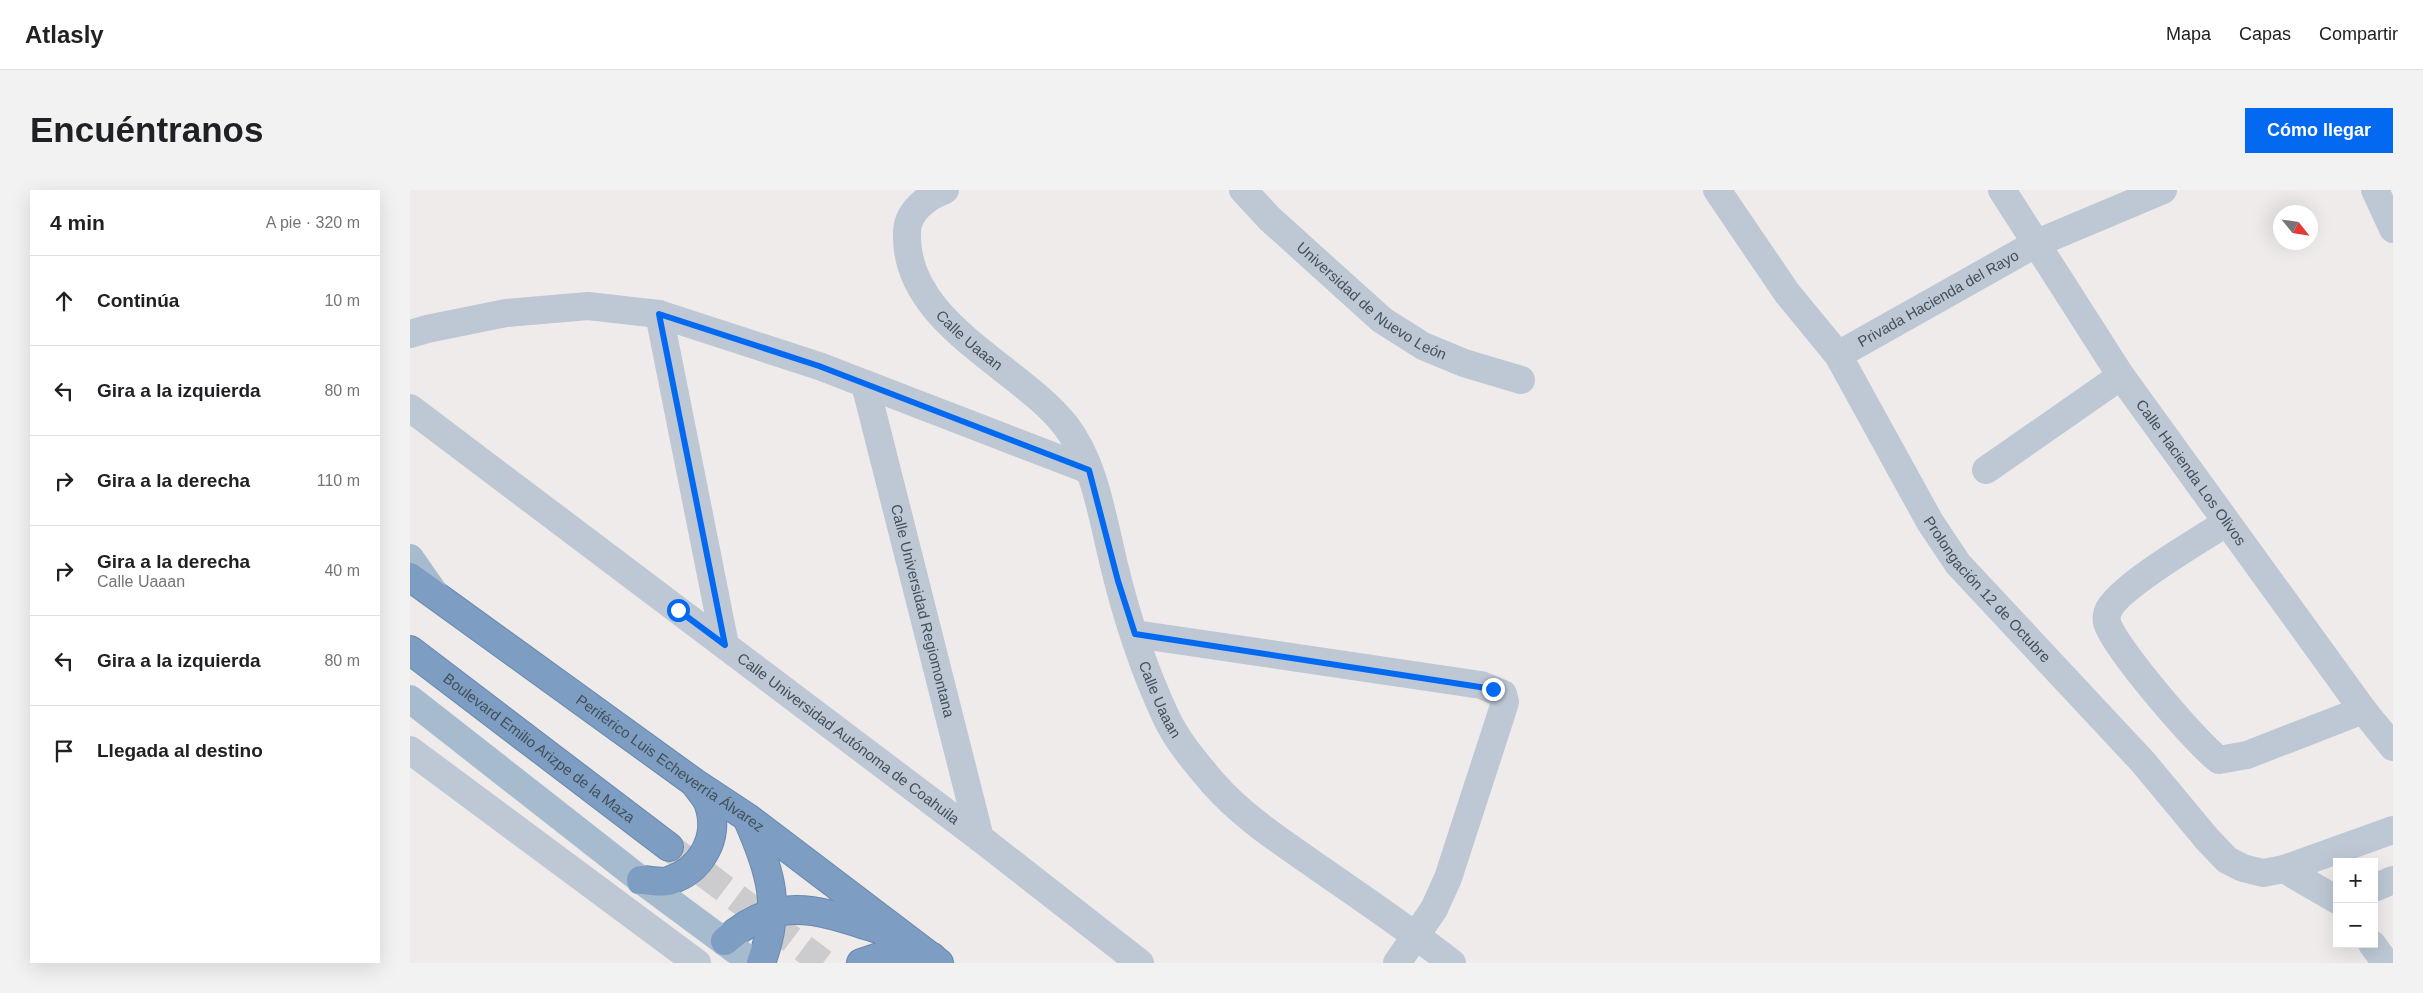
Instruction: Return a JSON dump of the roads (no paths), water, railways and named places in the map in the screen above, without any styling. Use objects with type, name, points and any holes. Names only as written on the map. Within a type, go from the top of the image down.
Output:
[{"type":"highway","points":[[410,577],[436,596]]},
{"type":"highway","name":"Periférico Luis Echeverría Álvarez","points":[[436,596],[695,783],[748,818],[935,960]]},
{"type":"highway","name":"Boulevard Emilio Arizpe de la Maza","points":[[410,650],[669,847]]},
{"type":"highway","points":[[641,880],[666,882],[690,872],[706,853],[713,829],[709,804],[695,783]]},
{"type":"highway","points":[[748,818],[765,857],[771,881],[774,912],[771,931],[761,963]]},
{"type":"highway","points":[[725,941],[749,922],[774,912],[798,909],[822,913],[904,938]]},
{"type":"highway","points":[[861,963],[885,955],[935,960]]},
{"type":"main road","name":"Periférico Luis Echeverría Álvarez","points":[[410,558],[436,596]]},
{"type":"main road","points":[[410,699],[641,880],[753,963]]},
{"type":"street","name":"Calle Uaaan","points":[[945,190],[920,204],[907,224],[909,259],[918,282],[946,320],[974,347],[1049,406],[1080,448],[1089,470],[1118,581],[1135,634],[1167,719],[1214,784],[1245,815],[1417,936],[1452,963]]},
{"type":"street","name":"Universidad de Nuevo León","points":[[1243,190],[1270,219],[1382,320],[1423,346],[1464,363],[1521,380]]},
{"type":"street","name":"Prolongación 12 de Octubre","points":[[1716,190],[1787,292],[1838,356],[1930,522],[1958,564],[2143,762],[2207,839],[2228,860],[2243,868],[2263,873],[2284,869],[2393,830]]},
{"type":"street","name":"Calle Hacienda Los Olivos","points":[[2002,190],[2037,242],[2120,376],[2362,710],[2393,747]]},
{"type":"street","name":"Privada Hacienda del Rayo","points":[[1838,356],[2037,242],[2163,190]]},
{"type":"street","points":[[2375,190],[2393,229]]},
{"type":"street","points":[[410,334],[506,313],[588,306],[659,314],[754,343],[1089,470]]},
{"type":"street","points":[[659,314],[725,645]]},
{"type":"street","points":[[1986,470],[2120,376]]},
{"type":"street","name":"Calle Universidad Regiomontana","points":[[866,384],[980,838]]},
{"type":"street","name":"Calle Universidad Autónoma de Coahuila","points":[[410,408],[980,838],[1140,963]]},
{"type":"street","points":[[2226,523],[2133,585],[2116,600],[2108,611],[2106,621],[2121,648],[2194,738],[2219,760],[2247,755],[2362,710]]},
{"type":"street","points":[[1135,634],[1481,685],[1503,694],[1505,702],[1502,715],[1457,852],[1434,909],[1397,963]]},
{"type":"street","points":[[410,750],[696,963]]},
{"type":"street","points":[[2284,869],[2333,898]]},
{"type":"street","points":[[2378,886],[2393,880]]},
{"type":"street","points":[[705,963],[725,941]]},
{"type":"street","points":[[2375,948],[2386,963]]},
{"type":"tunnel","points":[[669,847],[823,963]]}]
